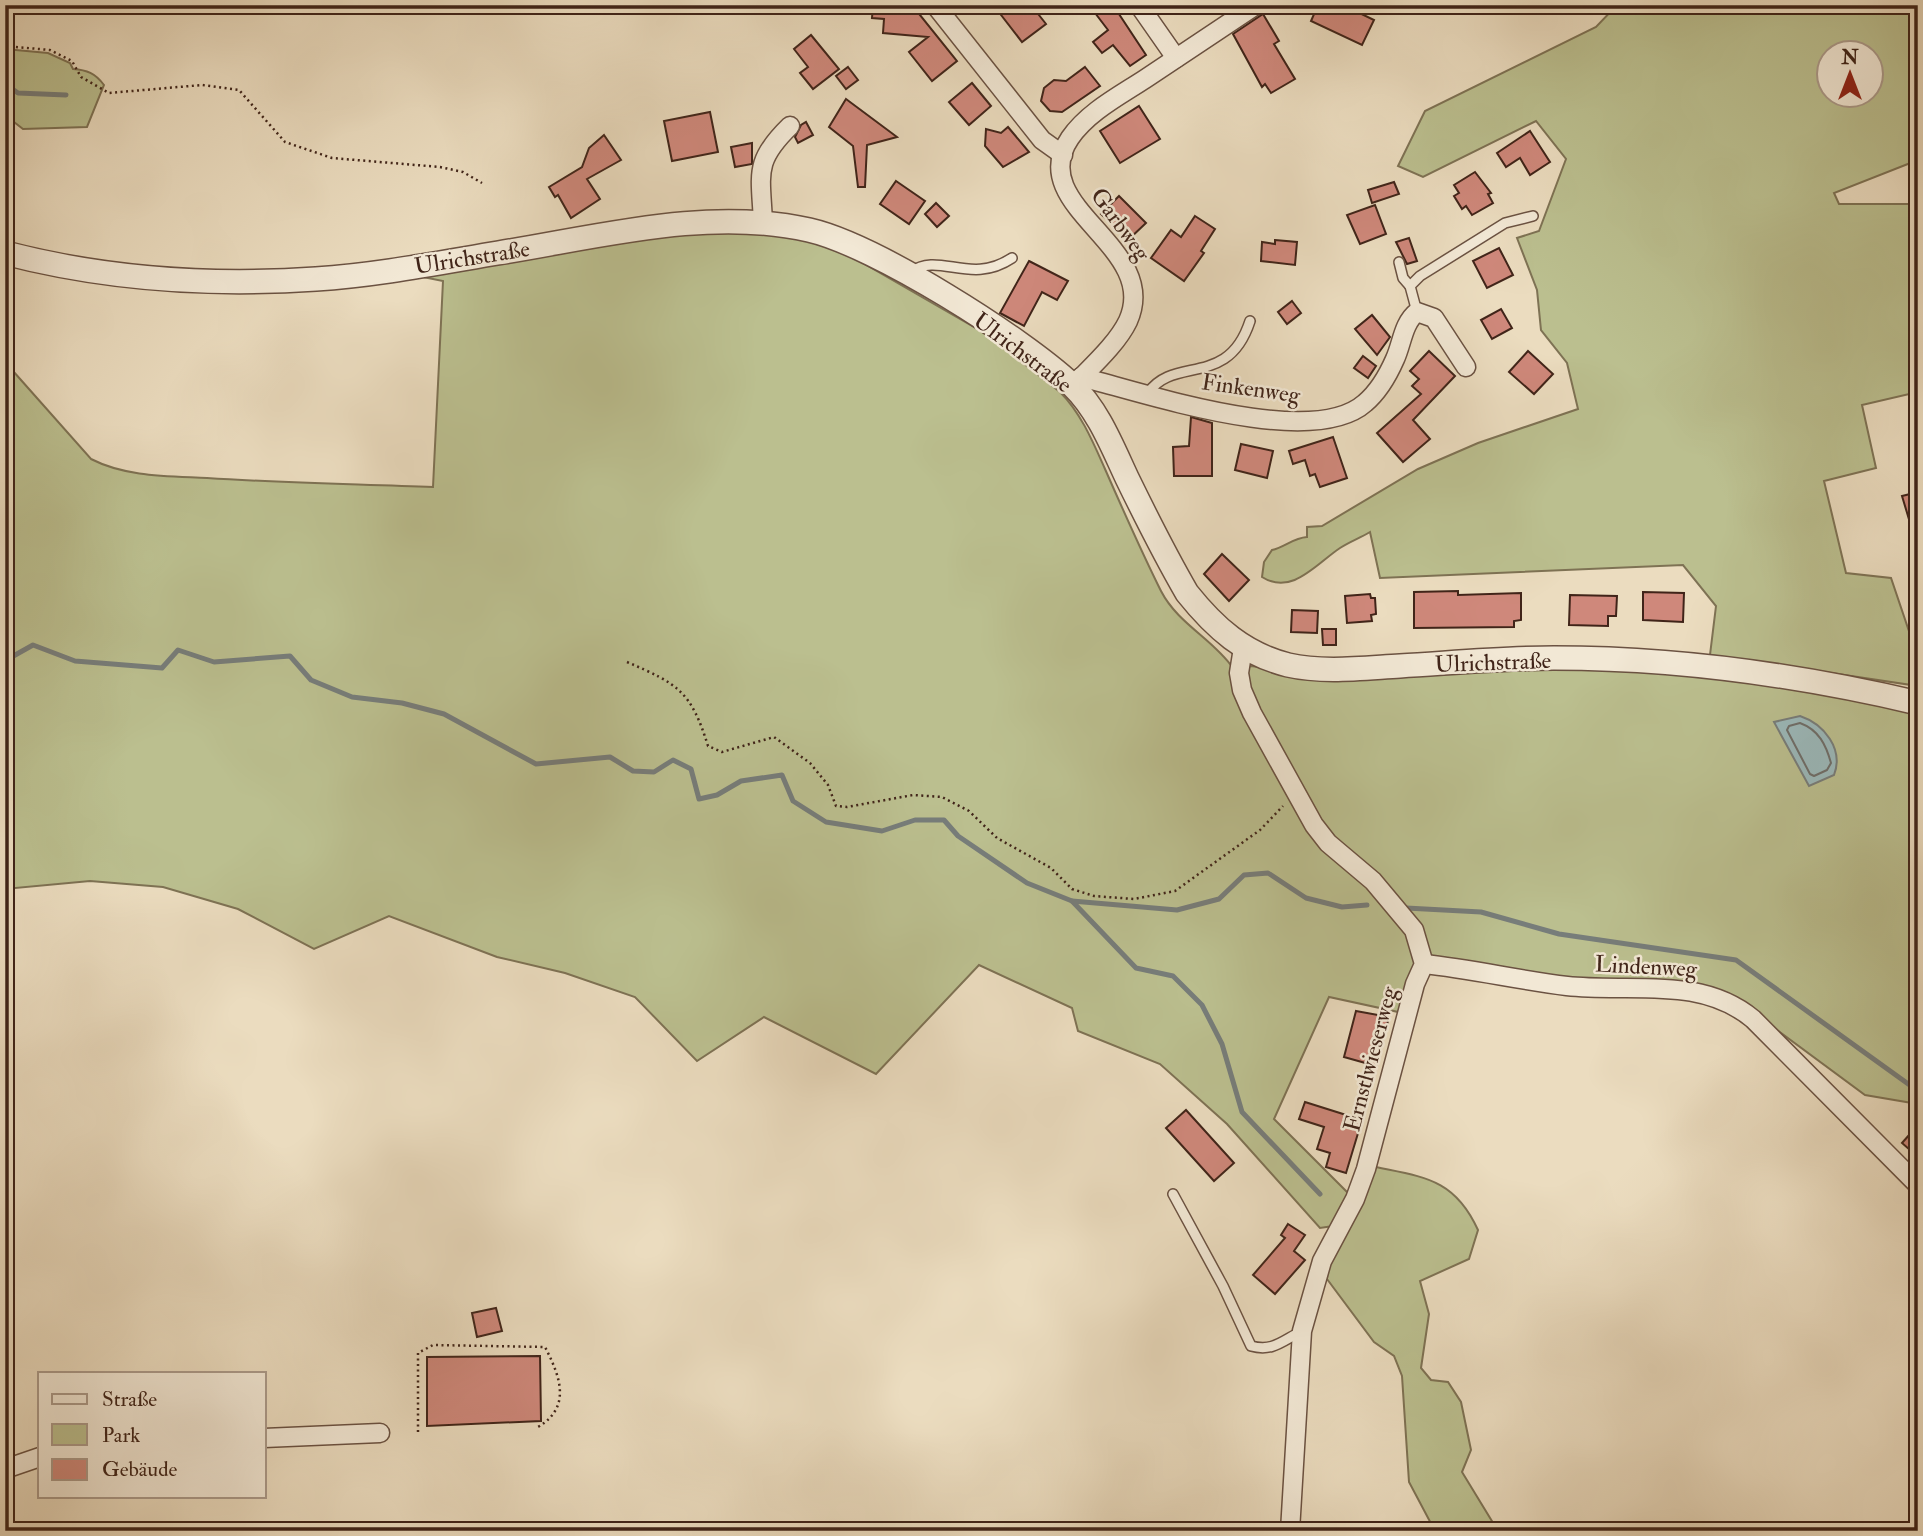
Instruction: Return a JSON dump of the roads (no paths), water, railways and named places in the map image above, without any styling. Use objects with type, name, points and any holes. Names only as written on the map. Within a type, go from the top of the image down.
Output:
[{"type":"street","points":[[935,5],[1042,140],[1063,155],[1068,140],[1101,107],[1256,5]]},
{"type":"street","points":[[1139,5],[1176,58]]},
{"type":"street","points":[[764,223],[763,161],[770,145],[790,126]]},
{"type":"street","name":"Garbweg","points":[[1063,155],[1062,171],[1076,207],[1124,262],[1133,290],[1127,322],[1077,382]]},
{"type":"street","name":"Ulrichstraße","points":[[5,253],[84,269],[167,278],[295,280],[365,274],[695,223],[764,223],[811,230],[864,250],[908,274],[1077,382],[1099,419],[1187,593],[1207,617],[1243,648],[1292,666],[1324,668],[1554,659],[1677,664],[1818,682],[1918,703]]},
{"type":"street","points":[[1417,312],[1434,318],[1466,367]]},
{"type":"street","name":"Finkenweg","points":[[1077,382],[1148,393],[1254,418],[1289,422],[1321,420],[1347,414],[1365,403],[1384,381],[1405,329],[1417,312]]},
{"type":"street","points":[[1243,648],[1239,673],[1242,690],[1294,793],[1328,843],[1373,881],[1414,930],[1424,964]]},
{"type":"street","name":"Lindenweg","points":[[1424,964],[1544,983],[1680,990],[1721,998],[1753,1019],[1918,1185]]},
{"type":"street","name":"Ernstlwieserweg","points":[[1290,1531],[1301,1331],[1322,1261],[1355,1199],[1366,1169],[1415,984],[1424,964]]},
{"type":"street","points":[[266,1437],[380,1433]]},
{"type":"street","points":[[5,1469],[38,1458]]},
{"type":"lane","points":[[1410,286],[1420,276],[1505,223],[1533,216]]},
{"type":"lane","points":[[908,274],[917,267],[928,266],[986,271],[996,269],[1012,258]]},
{"type":"lane","points":[[1399,262],[1404,278],[1410,286],[1417,312]]},
{"type":"lane","name":"Finkenweg","points":[[1148,393],[1160,381],[1216,363],[1233,353],[1242,343],[1250,321]]},
{"type":"lane","points":[[1173,1194],[1223,1286],[1251,1346],[1275,1348],[1301,1331]]},
{"type":"water","points":[[1800,716],[1824,731],[1836,756],[1834,775],[1809,786],[1774,722]]},
{"type":"waterway","points":[[5,84],[18,93],[66,95]]},
{"type":"waterway","points":[[5,677],[8,659],[33,645],[75,661],[162,668],[178,650],[214,662],[290,656],[311,680],[352,697],[402,703],[444,714],[536,764],[610,757],[633,771],[654,772],[673,760],[691,769],[699,799],[717,795],[741,781],[782,775],[793,801],[826,822],[882,831],[915,820],[944,820],[958,836],[1027,883],[1072,901],[1136,968],[1173,976],[1202,1005],[1222,1044],[1242,1112],[1320,1194]]},
{"type":"waterway","points":[[1072,901],[1177,910],[1219,899],[1244,875],[1268,873],[1306,898],[1342,907],[1367,905]]},
{"type":"waterway","points":[[1406,908],[1481,912],[1559,934],[1736,960],[1918,1091]]}]
